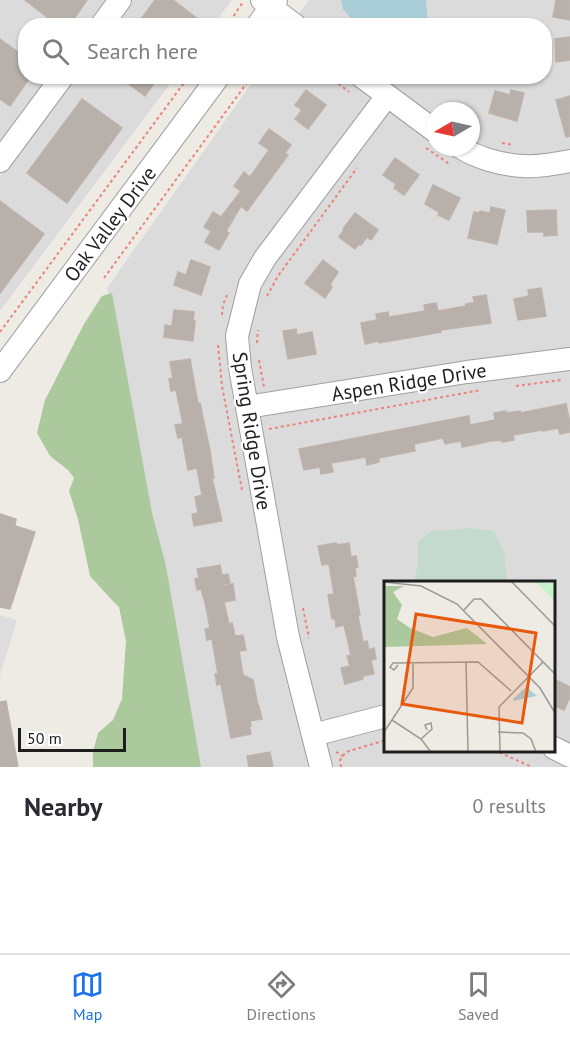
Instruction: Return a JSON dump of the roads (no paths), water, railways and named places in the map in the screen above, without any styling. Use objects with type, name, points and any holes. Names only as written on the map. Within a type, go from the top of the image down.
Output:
[{"type":"street","points":[[107,18],[120,0]]},
{"type":"street","points":[[259,18],[263,3],[285,18]]},
{"type":"street","points":[[0,160],[57,84]]},
{"type":"street","name":"Oak Valley Drive","points":[[0,371],[213,84]]},
{"type":"street","points":[[357,85],[387,96],[426,124]]},
{"type":"street","name":"Spring Ridge Drive","points":[[321,767],[288,637],[240,368],[237,336],[250,284],[265,258],[387,96]]},
{"type":"street","points":[[480,156],[523,166],[570,161]]},
{"type":"street","name":"Aspen Ridge Drive","points":[[248,408],[467,372],[570,359]]},
{"type":"street","points":[[313,735],[384,717]]},
{"type":"street","points":[[555,748],[570,756]]},
{"type":"water","points":[[341,0],[426,0],[427,18],[350,18],[343,9]]}]
